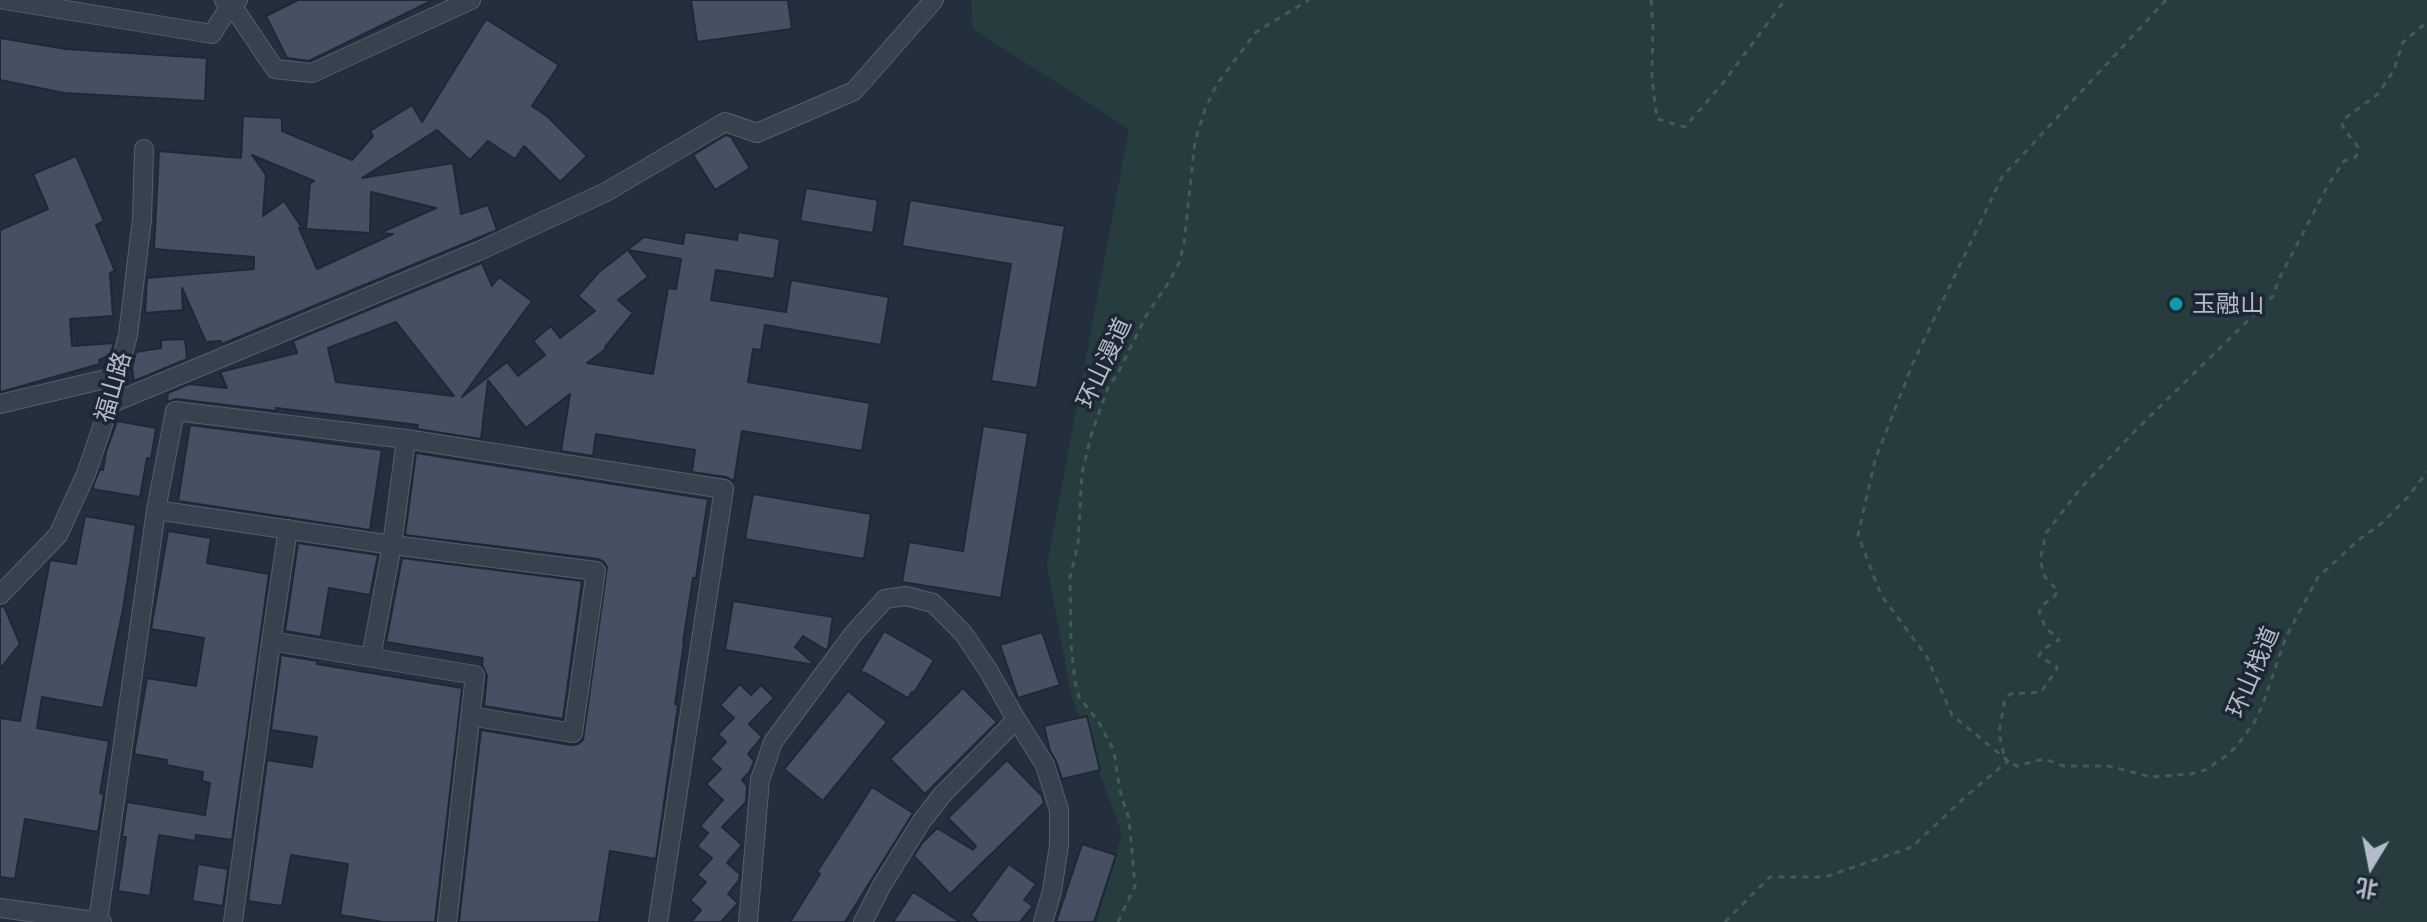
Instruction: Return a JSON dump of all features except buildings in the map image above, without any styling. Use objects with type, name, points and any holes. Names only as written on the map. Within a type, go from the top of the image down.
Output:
[{"type":"street","points":[[5,0],[212,34],[231,1],[275,69],[312,73],[471,0]]},
{"type":"street","points":[[110,404],[495,243],[606,192],[725,122],[757,133],[854,91],[934,0]]},
{"type":"street","name":"福山路","points":[[0,595],[58,535],[86,474],[110,404],[128,335],[142,219],[144,149]]},
{"type":"street","points":[[0,404],[118,376]]},
{"type":"street","points":[[0,908],[100,922],[156,510],[175,411],[406,439],[724,489],[658,922]]},
{"type":"street","points":[[371,657],[392,545],[406,439]]},
{"type":"street","points":[[156,510],[596,571],[573,733],[470,716]]},
{"type":"street","points":[[233,922],[288,529]]},
{"type":"street","points":[[748,922],[760,780],[773,742],[854,633],[885,599],[906,596],[933,603],[963,633],[1045,765],[1059,810],[1059,845],[1052,891],[1043,922]]},
{"type":"street","points":[[271,641],[475,675],[447,922]]},
{"type":"street","points":[[863,922],[921,822],[943,794],[1016,720]]},
{"type":"path","name":"环山漫道","points":[[1118,922],[1135,886],[1129,819],[1120,791],[1114,751],[1098,721],[1079,697],[1071,644],[1070,578],[1078,544],[1082,473],[1092,432],[1109,385],[1179,263],[1195,141],[1205,109],[1224,74],[1256,32],[1309,0]]},
{"type":"path","points":[[1651,0],[1652,79],[1657,119],[1685,127],[1723,83],[1785,0]]},
{"type":"path","points":[[2008,761],[1952,715],[1927,657],[1881,595],[1858,535],[1875,460],[1913,363],[2002,177],[2166,0]]},
{"type":"path","points":[[2008,761],[1999,733],[2005,699],[2010,694],[2041,692],[2057,669],[2056,665],[2039,656],[2043,649],[2059,640],[2050,632],[2039,613],[2042,605],[2058,591],[2045,577],[2040,560],[2046,533],[2080,489],[2133,433],[2273,296],[2328,185],[2344,161],[2356,157],[2358,147],[2344,129],[2344,119],[2378,94],[2394,70],[2403,42],[2427,22]]},
{"type":"path","name":"环山栈道","points":[[2008,761],[2017,766],[2044,759],[2064,766],[2109,766],[2162,777],[2205,770],[2226,756],[2247,733],[2259,713],[2286,637],[2318,577],[2382,523],[2427,472]]},
{"type":"path","points":[[1725,922],[1770,877],[1825,877],[1912,847],[2008,761]]},
{"type":"green space","points":[[971,0],[2427,0],[2427,922],[1097,922],[1122,834],[1071,694],[1047,565],[1129,129],[973,29]]},
{"type":"place","name":"玉融山","points":[[2176,304]]}]
